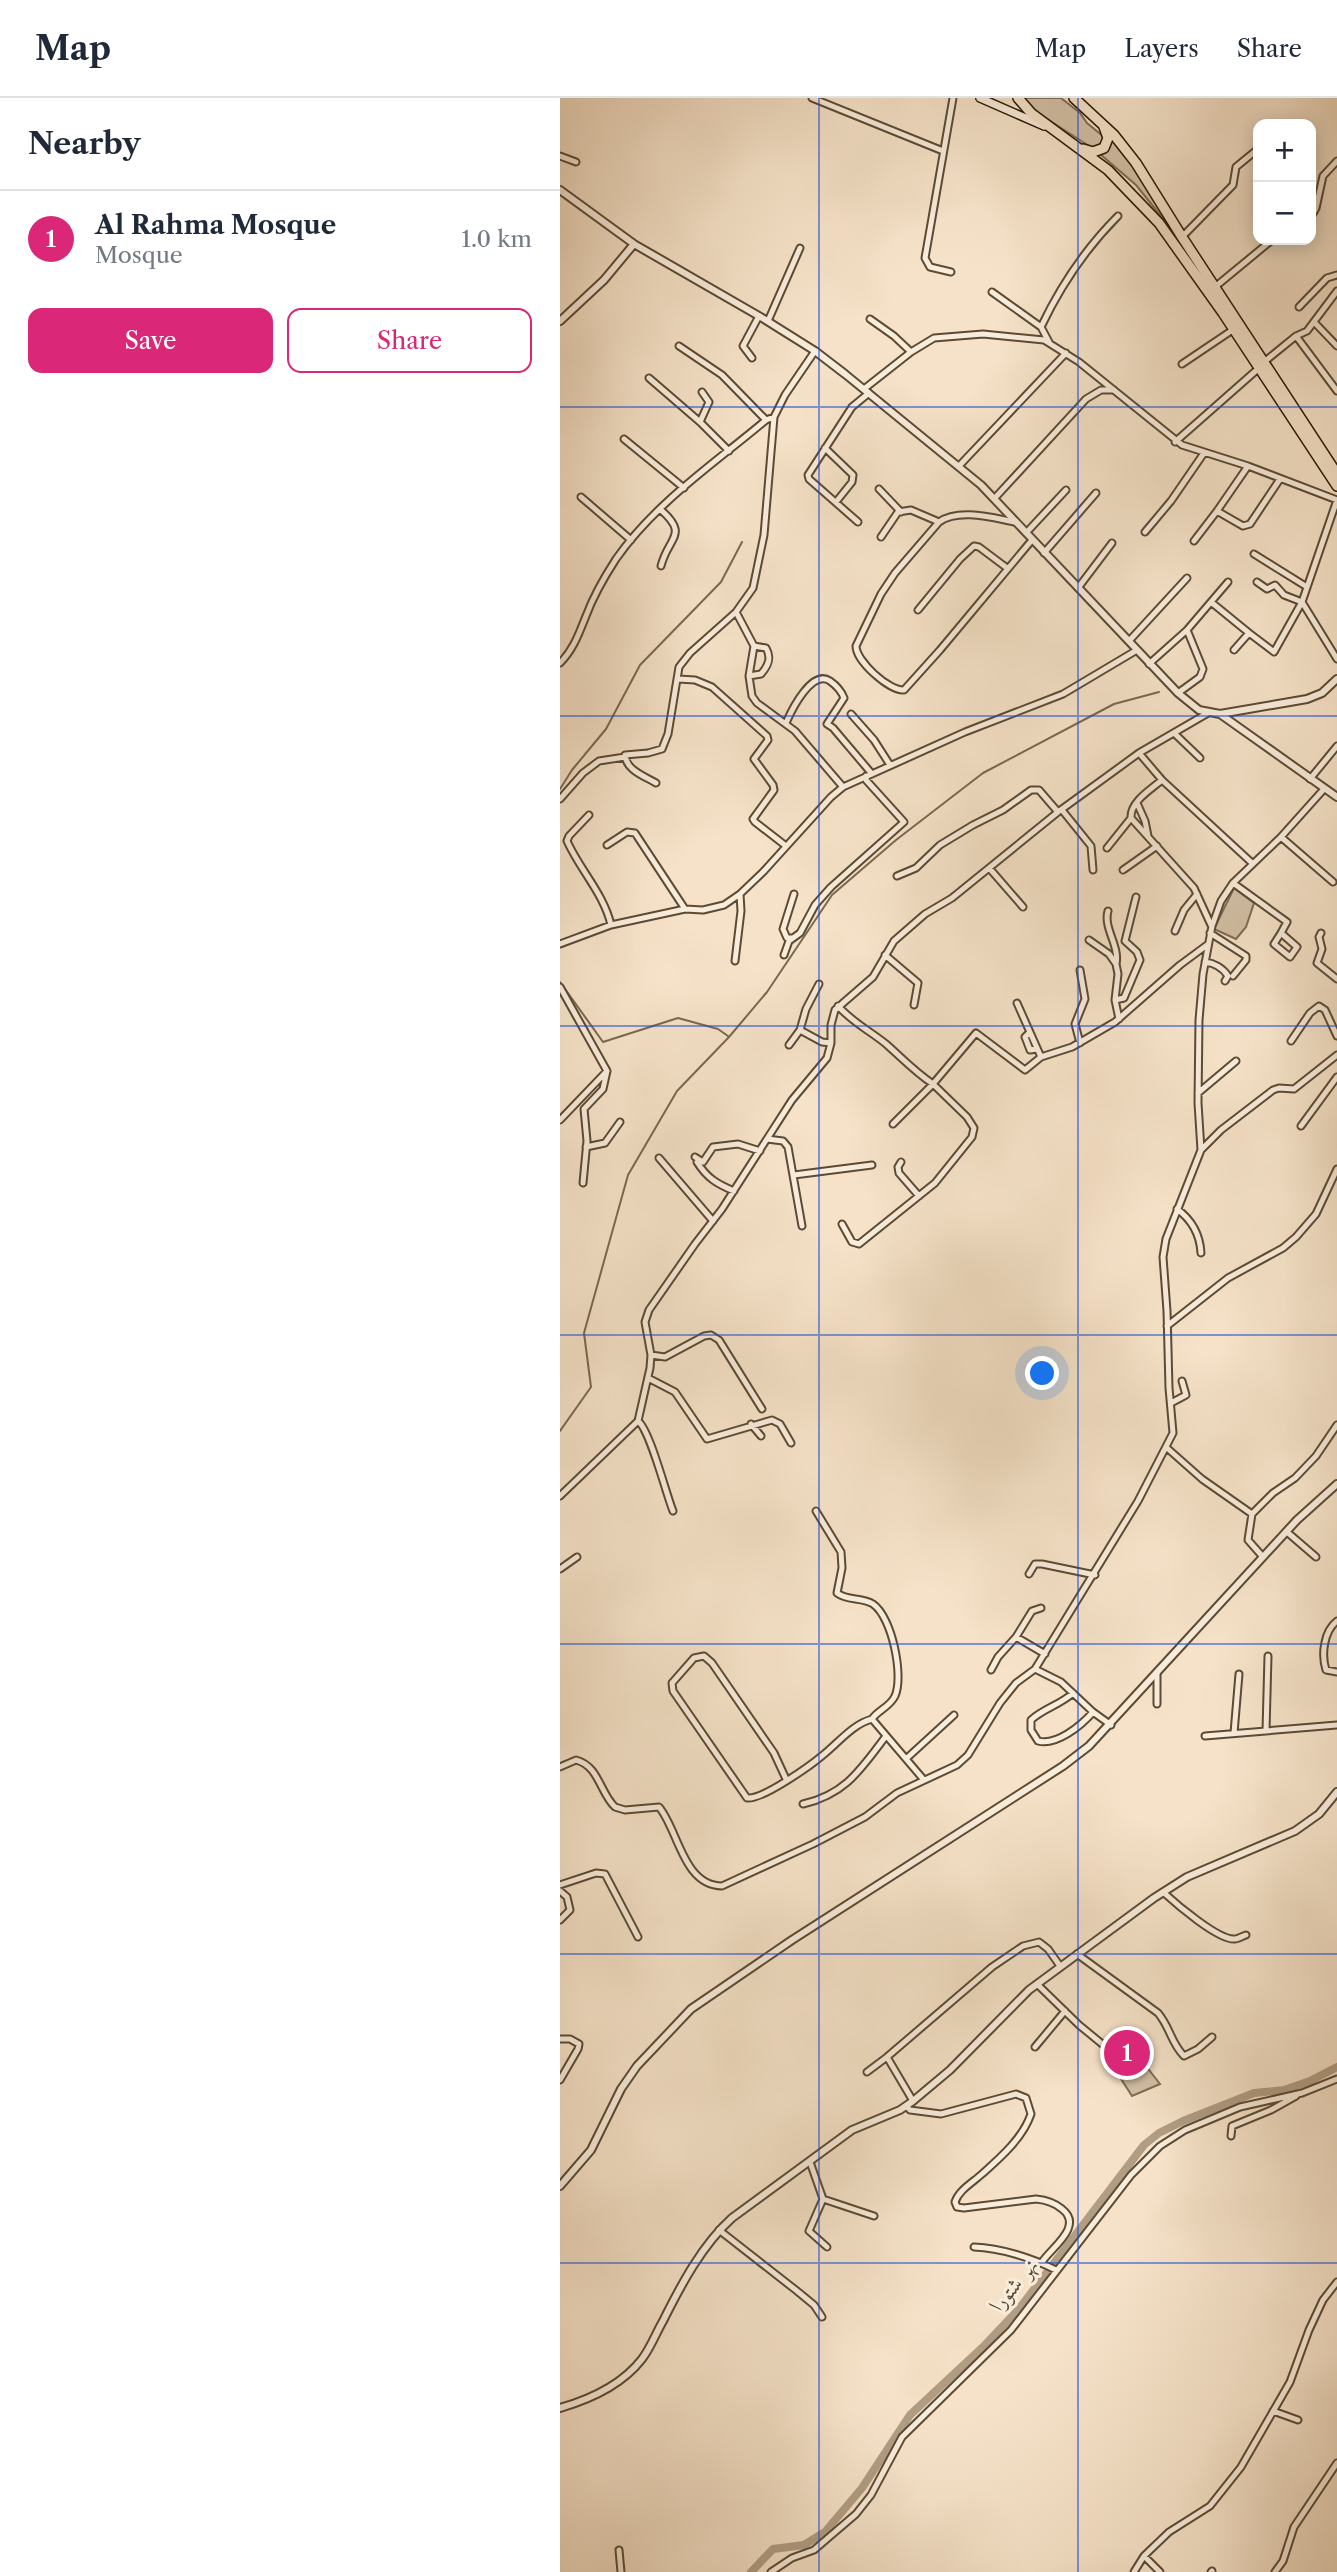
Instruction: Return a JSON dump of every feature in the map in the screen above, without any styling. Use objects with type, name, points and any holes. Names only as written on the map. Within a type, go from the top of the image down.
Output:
[{"type":"highway","points":[[1018,98],[1031,113],[1108,170],[1144,205],[1237,327]]},
{"type":"highway","points":[[1081,100],[1136,163],[1237,327],[1337,474]]},
{"type":"highway","points":[[1081,149],[1093,152],[1104,148],[1108,138],[1102,124]]},
{"type":"highway","points":[[1262,365],[1337,486]]},
{"type":"main road","points":[[981,98],[1026,117],[1063,138]]},
{"type":"street","points":[[811,98],[943,151]]},
{"type":"street","points":[[951,272],[930,267],[925,258],[953,98]]},
{"type":"street","points":[[1182,237],[1233,185],[1235,170],[1253,153]]},
{"type":"street","points":[[560,156],[576,162]]},
{"type":"street","points":[[1316,208],[1323,176],[1337,161]]},
{"type":"street","points":[[560,190],[634,244],[815,351],[959,466],[994,499],[1149,664],[1195,708],[1220,714],[1307,699],[1322,693],[1337,679]]},
{"type":"street","points":[[1041,327],[1096,239],[1118,216]]},
{"type":"street","points":[[560,321],[604,280],[634,244]]},
{"type":"street","points":[[1214,287],[1266,245]]},
{"type":"street","points":[[768,321],[800,248]]},
{"type":"street","points":[[1299,307],[1327,278],[1337,275]]},
{"type":"street","points":[[1175,442],[1296,336],[1307,331],[1337,291]]},
{"type":"street","points":[[992,292],[1041,327],[1049,342]]},
{"type":"street","points":[[752,358],[743,346],[759,316]]},
{"type":"street","points":[[870,319],[911,352]]},
{"type":"street","points":[[1314,322],[1337,346]]},
{"type":"street","points":[[1182,364],[1237,327]]},
{"type":"street","points":[[858,522],[809,479],[808,475],[852,407],[867,391],[911,352],[934,338],[983,334],[1049,342],[1114,390],[1175,442],[1337,500],[1302,601],[1274,652],[1211,601]]},
{"type":"street","points":[[1296,336],[1337,391]]},
{"type":"street","points":[[679,346],[722,375],[766,420]]},
{"type":"street","points":[[560,799],[583,773],[599,761],[662,749],[668,734],[673,692],[678,679],[677,670],[690,653],[736,612],[755,582],[764,535],[774,417],[785,395],[815,351]]},
{"type":"street","points":[[959,466],[1066,353]]},
{"type":"street","points":[[649,378],[729,451]]},
{"type":"street","points":[[994,499],[1086,399],[1101,390],[1114,390]]},
{"type":"street","points":[[699,422],[709,402],[702,392]]},
{"type":"street","points":[[560,663],[580,634],[586,615],[606,576],[631,540],[684,488],[766,420],[774,417]]},
{"type":"street","points":[[624,439],[684,488]]},
{"type":"street","points":[[825,448],[853,475],[852,482],[836,502]]},
{"type":"street","points":[[1145,533],[1204,453]]},
{"type":"street","points":[[1194,541],[1248,466]]},
{"type":"street","points":[[1217,511],[1243,526],[1248,525],[1280,479]]},
{"type":"street","points":[[879,489],[901,512]]},
{"type":"street","points":[[1026,533],[1066,490]]},
{"type":"street","points":[[1044,552],[1096,493]]},
{"type":"street","points":[[581,497],[631,540]]},
{"type":"street","points":[[660,509],[675,525],[677,534],[661,566]]},
{"type":"street","points":[[881,537],[898,512],[911,510],[939,522]]},
{"type":"street","points":[[1015,522],[960,516],[946,517],[939,522],[890,582],[856,646],[858,655],[866,665],[891,688],[902,691],[1032,540]]},
{"type":"street","points":[[1077,588],[1112,544]]},
{"type":"street","points":[[918,610],[974,546],[1007,568]]},
{"type":"street","points":[[1254,554],[1307,587]]},
{"type":"street","points":[[1129,641],[1187,579]]},
{"type":"street","points":[[1149,664],[1187,630],[1228,582]]},
{"type":"street","points":[[1257,582],[1267,589],[1275,585],[1284,595],[1302,601],[1337,659]]},
{"type":"street","points":[[736,612],[754,646],[749,676],[752,696],[757,703],[786,723],[844,787]]},
{"type":"street","points":[[1178,693],[1200,677],[1203,669],[1187,630]]},
{"type":"street","points":[[1234,650],[1249,633]]},
{"type":"street","points":[[749,676],[761,674],[770,656],[766,649],[754,646]]},
{"type":"street","points":[[560,944],[611,925],[685,909],[703,910],[724,905],[740,894],[831,797],[844,787],[965,732],[1063,694],[1137,650]]},
{"type":"street","points":[[786,723],[810,683],[820,677],[826,678],[841,690],[844,698],[827,724],[869,775]]},
{"type":"street","points":[[678,679],[695,680],[712,687],[766,736],[768,740],[754,759],[774,790],[753,818],[786,846]]},
{"type":"street","points":[[1237,711],[1237,726]]},
{"type":"street","points":[[560,1496],[638,1421],[651,1354],[645,1322],[649,1310],[734,1191],[801,1087],[827,1058],[831,1042],[831,1024],[838,1006],[873,977],[894,940],[925,914],[952,898],[1060,811],[1139,753],[1208,713]]},
{"type":"street","points":[[851,714],[874,740],[890,765]]},
{"type":"street","points":[[1220,714],[1337,797]]},
{"type":"street","points":[[1175,734],[1200,758]]},
{"type":"street","points":[[1310,779],[1337,746]]},
{"type":"street","points":[[1139,753],[1161,780],[1252,863]]},
{"type":"street","points":[[625,757],[629,766],[656,783]]},
{"type":"street","points":[[784,955],[792,938],[800,933],[815,905],[831,887],[904,822],[866,780],[869,775]]},
{"type":"street","points":[[1107,848],[1131,818],[1137,803],[1161,780]]},
{"type":"street","points":[[1201,1150],[1198,1093],[1199,1020],[1207,945],[1212,926],[1221,901],[1233,883],[1281,837],[1324,789]]},
{"type":"street","points":[[897,876],[912,871],[940,845],[1003,810],[1031,790],[1039,790],[1091,846],[1093,870]]},
{"type":"street","points":[[1137,803],[1148,836]]},
{"type":"street","points":[[589,814],[567,841],[608,913],[611,925]]},
{"type":"street","points":[[1131,818],[1197,894],[1212,926]]},
{"type":"street","points":[[607,845],[627,832],[635,833],[685,909]]},
{"type":"street","points":[[1281,837],[1333,882]]},
{"type":"street","points":[[1124,870],[1157,846]]},
{"type":"street","points":[[990,869],[1023,907]]},
{"type":"street","points":[[1233,883],[1287,922],[1274,944],[1290,957],[1297,947],[1281,933]]},
{"type":"street","points":[[735,961],[741,911],[740,894]]},
{"type":"street","points":[[792,938],[787,938],[783,929],[794,894]]},
{"type":"street","points":[[1175,931],[1184,910],[1197,894]]},
{"type":"street","points":[[1115,1000],[1124,998],[1140,960],[1137,952],[1125,941],[1136,897]]},
{"type":"street","points":[[1108,911],[1106,918],[1118,954],[1115,1000],[1119,1019]]},
{"type":"street","points":[[1210,933],[1246,956],[1246,960],[1233,975]]},
{"type":"street","points":[[1321,933],[1319,937],[1322,949],[1317,963],[1337,979]]},
{"type":"street","points":[[1089,940],[1109,954],[1116,964]]},
{"type":"street","points":[[893,1124],[933,1084],[976,1033],[1025,1070],[1041,1057],[1080,1043],[1119,1019],[1207,945]]},
{"type":"street","points":[[885,956],[918,983],[914,1005]]},
{"type":"street","points":[[1205,962],[1212,962],[1226,973],[1228,976],[1225,981]]},
{"type":"street","points":[[1331,974],[1337,967]]},
{"type":"street","points":[[1080,970],[1086,999],[1075,1024],[1080,1043]]},
{"type":"street","points":[[789,1045],[800,1030],[806,1009],[819,984]]},
{"type":"street","points":[[560,987],[607,1071],[603,1089],[584,1109],[586,1147],[583,1183]]},
{"type":"street","points":[[1017,1003],[1041,1057]]},
{"type":"street","points":[[838,1006],[933,1084],[967,1117],[974,1128],[972,1137],[954,1161],[919,1196],[856,1245],[850,1240],[842,1224]]},
{"type":"street","points":[[1291,1041],[1310,1013],[1320,1006],[1325,1010],[1337,1036]]},
{"type":"street","points":[[800,1030],[822,1042],[831,1042]]},
{"type":"street","points":[[560,1767],[576,1760],[586,1764],[594,1772],[615,1807],[625,1810],[654,1807],[661,1809],[687,1864],[708,1882],[719,1886],[866,1817],[897,1793],[962,1762],[1016,1683],[1035,1669],[1045,1654],[1139,1502],[1173,1433],[1163,1251],[1201,1150],[1221,1130],[1273,1090],[1279,1087],[1294,1089],[1337,1055]]},
{"type":"street","points":[[1198,1093],[1236,1061]]},
{"type":"street","points":[[560,1120],[607,1071]]},
{"type":"street","points":[[1301,1126],[1337,1077]]},
{"type":"street","points":[[586,1147],[605,1143],[620,1122]]},
{"type":"street","points":[[767,1139],[786,1143],[802,1226]]},
{"type":"street","points":[[734,1191],[705,1176],[696,1160],[703,1162],[713,1147],[738,1144],[760,1151]]},
{"type":"street","points":[[659,1158],[713,1221]]},
{"type":"street","points":[[901,1162],[899,1173],[919,1196]]},
{"type":"street","points":[[794,1175],[872,1165]]},
{"type":"street","points":[[1167,1326],[1228,1278],[1283,1248],[1296,1237],[1316,1214],[1337,1169]]},
{"type":"street","points":[[1177,1209],[1189,1221],[1200,1240],[1201,1253]]},
{"type":"street","points":[[651,1354],[665,1357],[704,1336],[711,1335],[719,1340],[762,1409]]},
{"type":"street","points":[[648,1378],[675,1392],[703,1435],[708,1438],[751,1424],[776,1421],[783,1427],[791,1443]]},
{"type":"street","points":[[1171,1403],[1186,1395],[1182,1381]]},
{"type":"street","points":[[638,1421],[643,1425],[673,1511]]},
{"type":"street","points":[[751,1424],[761,1436]]},
{"type":"street","points":[[1263,1558],[1248,1540],[1252,1514],[1273,1493],[1295,1478],[1316,1456],[1337,1425]]},
{"type":"street","points":[[1167,1448],[1202,1479],[1252,1514]]},
{"type":"street","points":[[560,2186],[591,2150],[621,2089],[637,2066],[691,2009],[810,1928],[1063,1766],[1089,1746],[1286,1532],[1337,1484]]},
{"type":"street","points":[[786,1779],[774,1753],[712,1663],[704,1656],[694,1658],[672,1683],[673,1691],[743,1794],[751,1799],[755,1798],[786,1779],[820,1758],[850,1731],[872,1719],[893,1700],[898,1686],[898,1661],[889,1633],[877,1608],[864,1600],[837,1593],[842,1568],[841,1552],[816,1511]]},
{"type":"street","points":[[1286,1532],[1316,1557]]},
{"type":"street","points":[[560,1569],[577,1557]]},
{"type":"street","points":[[1029,1574],[1035,1564],[1042,1564],[1095,1575]]},
{"type":"street","points":[[991,1670],[1032,1611],[1041,1608]]},
{"type":"street","points":[[1337,1620],[1327,1632],[1324,1662],[1326,1670],[1337,1672]]},
{"type":"street","points":[[1016,1637],[1045,1654]]},
{"type":"street","points":[[1265,1731],[1268,1656]]},
{"type":"street","points":[[1035,1669],[1061,1682],[1111,1725]]},
{"type":"street","points":[[1157,1672],[1157,1704]]},
{"type":"street","points":[[1234,1733],[1239,1674]]},
{"type":"street","points":[[1073,1693],[1058,1704],[1041,1711],[1031,1720],[1031,1730],[1038,1741],[1045,1743],[1069,1733],[1093,1712]]},
{"type":"street","points":[[907,1758],[954,1715]]},
{"type":"street","points":[[872,1719],[924,1780]]},
{"type":"street","points":[[1205,1736],[1337,1725]]},
{"type":"street","points":[[803,1804],[820,1800],[840,1789],[861,1770],[886,1736]]},
{"type":"street","points":[[560,2407],[598,2394],[635,2367],[719,2230],[852,2130],[913,2101],[950,2070],[1037,1984],[1163,1892],[1186,1877],[1296,1831],[1335,1799],[1337,1791]]},
{"type":"street","points":[[560,1885],[596,1873],[605,1874],[638,1937]]},
{"type":"street","points":[[560,1891],[567,1897],[570,1910],[560,1920]]},
{"type":"street","points":[[1163,1892],[1186,1913],[1224,1936],[1235,1939],[1246,1935]]},
{"type":"street","points":[[867,2072],[992,1967],[1023,1946],[1039,1942],[1048,1949],[1060,1966]]},
{"type":"street","points":[[1077,1954],[1158,2013],[1167,2025],[1171,2040],[1184,2056],[1212,2037]]},
{"type":"street","points":[[1037,1984],[1112,2052]]},
{"type":"street","points":[[1035,2047],[1065,2011]]},
{"type":"street","points":[[560,2039],[570,2039],[579,2044],[560,2080]]},
{"type":"street","points":[[887,2057],[913,2101]]},
{"type":"street","points":[[1231,2136],[1232,2126],[1337,2079]]},
{"type":"street","points":[[1049,2266],[1160,2146],[1185,2130],[1240,2107],[1302,2093]]},
{"type":"street","points":[[771,2572],[792,2558],[814,2550],[856,2514],[871,2495],[902,2437],[1003,2338],[1049,2266],[1071,2224],[1067,2214],[1059,2206],[1044,2199],[964,2208],[957,2207],[955,2202],[962,2190],[999,2158],[1022,2132],[1031,2115],[1026,2098],[1016,2094],[934,2114],[910,2110],[906,2106]]},
{"type":"street","points":[[810,2162],[823,2199],[809,2231],[827,2247]]},
{"type":"street","points":[[823,2199],[874,2216]]},
{"type":"street","points":[[719,2230],[814,2305],[822,2317]]},
{"type":"street","points":[[974,2247],[987,2248],[1049,2266]]},
{"type":"street","points":[[1134,2572],[1144,2556],[1169,2532],[1217,2500],[1248,2457],[1290,2382],[1323,2300],[1337,2282]]},
{"type":"street","points":[[1273,2411],[1297,2420]]},
{"type":"street","points":[[1275,2572],[1283,2561],[1294,2527],[1337,2463]]},
{"type":"street","points":[[619,2550],[621,2572]]},
{"type":"street","points":[[1144,2556],[1160,2572]]},
{"type":"shaded area","points":[[1023,98],[1061,98],[1104,137],[1103,144],[1093,148],[1089,146],[1038,113]]},
{"type":"shaded area","points":[[1112,138],[1133,164],[1173,231],[1136,185],[1100,154],[1110,147]]},
{"type":"shaded area","points":[[1234,888],[1254,903],[1246,927],[1236,939],[1214,929]]},
{"type":"shaded area","points":[[1139,2057],[1160,2084],[1132,2096],[1116,2071]]},
{"type":"waterway","points":[[560,789],[606,729],[640,665],[721,582],[742,542]]},
{"type":"waterway","points":[[560,1431],[591,1387],[584,1333],[628,1175],[677,1091],[729,1037],[767,992],[832,895],[896,840],[983,773],[1114,704],[1159,692]]},
{"type":"waterway","points":[[560,982],[603,1042],[678,1018],[718,1029],[728,1036]]},
{"type":"waterway","name":"نهر شتورا","points":[[751,2572],[773,2549],[804,2545],[825,2532],[862,2488],[910,2415],[983,2347],[1019,2309],[1144,2145],[1159,2133],[1183,2121],[1254,2093],[1284,2090],[1310,2081],[1337,2067]]},
{"type":"place","name":"Al Rahma Mosque","points":[[1127,2053]]}]
